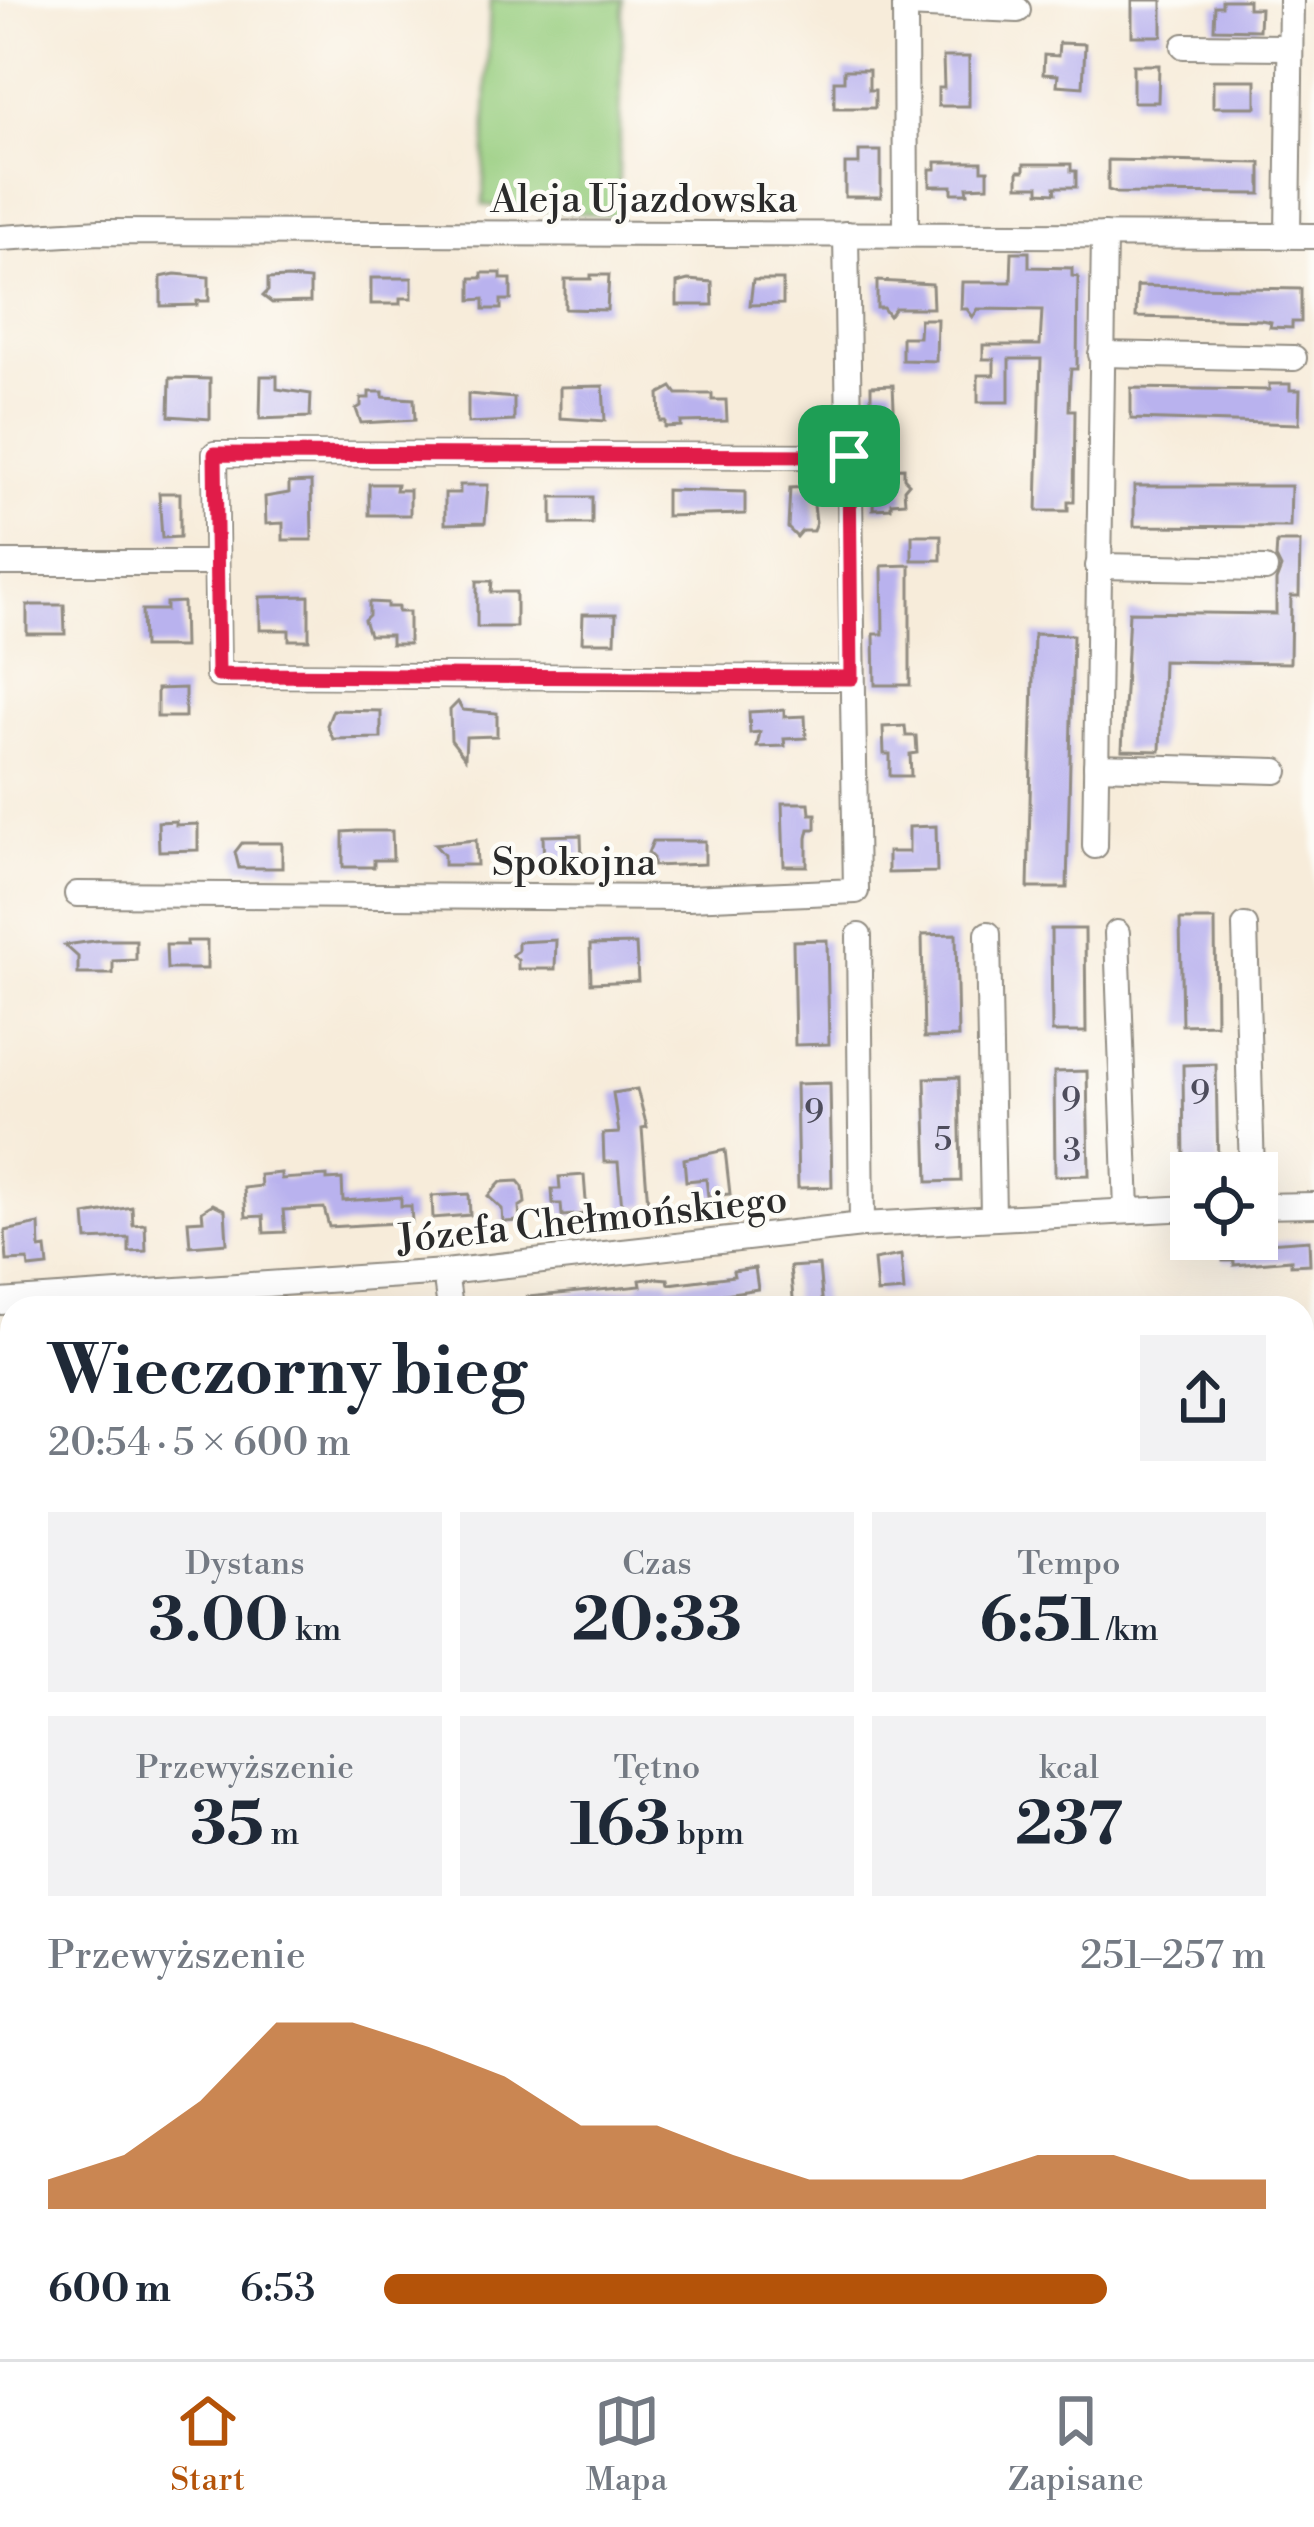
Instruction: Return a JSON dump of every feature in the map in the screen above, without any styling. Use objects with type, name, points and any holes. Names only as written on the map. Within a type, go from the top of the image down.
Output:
[{"type":"street","name":"Aleja Ujazdowska","points":[[0,238],[100,232],[1301,236],[1291,0]]},
{"type":"street","points":[[907,235],[905,3],[1018,10]]},
{"type":"street","points":[[1184,46],[1290,47]]},
{"type":"street","name":"Spokojna","points":[[77,894],[688,898],[856,891],[846,234]]},
{"type":"street","points":[[1095,846],[1104,235]]},
{"type":"street","points":[[1101,354],[1294,358]]},
{"type":"street","points":[[849,456],[215,454],[215,563],[218,675],[851,678]]},
{"type":"street","points":[[0,563],[215,563]]},
{"type":"street","points":[[1097,566],[1265,569]]},
{"type":"street","points":[[1096,766],[1276,771]]},
{"type":"street","points":[[1245,926],[1251,1152]]},
{"type":"street","points":[[988,934],[993,1216]]},
{"type":"street","points":[[1118,934],[1127,1210]]},
{"type":"street","points":[[859,936],[862,1225]]},
{"type":"street","points":[[1278,1206],[1314,1205]]},
{"type":"street","name":"Józefa Chełmońskiego","points":[[89,1296],[446,1272],[862,1225],[1170,1209]]},
{"type":"street","points":[[446,1272],[449,1296]]},
{"type":"green space","points":[[490,0],[623,0],[618,216],[483,205]]},
{"type":"building","points":[[1132,0],[1162,0],[1162,36],[1132,36]]},
{"type":"building","points":[[1222,0],[1248,0],[1248,8],[1260,8],[1259,30],[1214,29],[1215,6],[1222,6]]},
{"type":"building","points":[[1059,43],[1085,44],[1083,87],[1057,85],[1058,75],[1043,74],[1044,55],[1058,56]]},
{"type":"building","points":[[943,57],[969,57],[969,106],[938,106],[938,88],[944,88]]},
{"type":"building","points":[[1133,65],[1159,65],[1158,102],[1133,102]]},
{"type":"building","points":[[844,70],[869,70],[875,108],[834,108],[834,81],[844,81]]},
{"type":"building","points":[[1213,80],[1256,80],[1256,107],[1213,107]]},
{"type":"building","points":[[859,151],[881,151],[881,197],[845,197],[845,164],[859,164]]},
{"type":"building","points":[[1108,160],[1261,163],[1261,194],[1117,193],[1108,190]]},
{"type":"building","points":[[936,162],[982,162],[982,170],[988,170],[988,186],[952,193],[952,186],[930,186],[930,169],[936,169]]},
{"type":"building","points":[[1024,164],[1071,164],[1076,187],[1055,187],[1056,193],[1039,192],[1039,186],[1018,186],[1018,171],[1024,171]]},
{"type":"building","points":[[1012,252],[1029,252],[1029,267],[1072,268],[1072,276],[1078,277],[1077,369],[1071,369],[1069,410],[1075,410],[1074,502],[1068,502],[1068,511],[1037,511],[1041,359],[1009,359],[1009,402],[978,402],[978,375],[994,375],[994,359],[983,359],[983,345],[1040,345],[1042,310],[978,309],[973,317],[961,309],[962,282],[1011,282]]},
{"type":"building","points":[[482,273],[501,273],[501,279],[511,279],[511,300],[501,300],[501,309],[484,309],[484,299],[471,300],[471,278],[482,278]]},
{"type":"building","points":[[591,275],[609,275],[607,310],[565,309],[565,279],[591,279]]},
{"type":"building","points":[[161,277],[209,277],[209,301],[161,306]]},
{"type":"building","points":[[371,278],[412,278],[412,298],[400,298],[400,304],[371,304]]},
{"type":"building","points":[[268,279],[310,280],[310,302],[272,303],[263,296]]},
{"type":"building","points":[[753,280],[783,280],[783,304],[750,305]]},
{"type":"building","points":[[877,281],[932,284],[933,308],[895,308],[889,316],[877,308]]},
{"type":"building","points":[[712,282],[713,305],[677,305],[677,283]]},
{"type":"building","points":[[1137,286],[1301,289],[1301,322],[1292,322],[1292,328],[1270,327],[1271,322],[1261,320],[1136,317]]},
{"type":"building","points":[[920,319],[937,319],[936,361],[902,360],[902,337],[919,337]]},
{"type":"building","points":[[261,376],[277,376],[277,389],[311,394],[310,417],[260,419]]},
{"type":"building","points":[[170,378],[210,379],[210,419],[169,416]]},
{"type":"building","points":[[1269,384],[1290,384],[1290,390],[1300,390],[1299,424],[1131,419],[1131,388],[1269,390]]},
{"type":"building","points":[[893,385],[895,430],[883,435],[871,431],[871,386]]},
{"type":"building","points":[[603,386],[605,421],[560,418],[560,387]]},
{"type":"building","points":[[672,387],[677,394],[712,394],[712,400],[726,400],[727,421],[665,427],[665,421],[660,421],[659,394]]},
{"type":"building","points":[[369,392],[414,399],[415,420],[361,423],[356,409],[361,398],[369,398]]},
{"type":"building","points":[[468,394],[514,398],[514,421],[468,423]]},
{"type":"building","points":[[904,468],[909,483],[904,489],[905,502],[873,509],[875,469]]},
{"type":"building","points":[[311,482],[312,540],[283,540],[283,523],[266,524],[265,497],[289,493],[289,483]]},
{"type":"building","points":[[369,484],[397,484],[396,490],[410,490],[410,515],[369,515]]},
{"type":"building","points":[[460,485],[488,485],[485,523],[445,524],[445,493],[460,493]]},
{"type":"building","points":[[1134,486],[1291,486],[1290,527],[1134,526]]},
{"type":"building","points":[[812,487],[816,523],[813,531],[802,531],[797,537],[788,528],[790,488]]},
{"type":"building","points":[[666,490],[745,492],[745,514],[666,516]]},
{"type":"building","points":[[159,493],[180,493],[180,537],[162,538]]},
{"type":"building","points":[[552,497],[592,497],[592,524],[552,524]]},
{"type":"building","points":[[912,535],[941,535],[941,560],[912,560]]},
{"type":"building","points":[[1277,542],[1300,542],[1299,596],[1291,596],[1290,663],[1163,661],[1160,751],[1122,750],[1129,612],[1276,614],[1281,568]]},
{"type":"building","points":[[910,565],[910,685],[875,685],[874,634],[883,634],[882,566]]},
{"type":"building","points":[[477,581],[492,581],[491,592],[516,592],[516,627],[477,627]]},
{"type":"building","points":[[309,596],[309,640],[289,640],[289,630],[260,630],[260,597]]},
{"type":"building","points":[[183,602],[184,647],[143,647],[142,610],[166,610],[166,603]]},
{"type":"building","points":[[369,602],[409,612],[409,644],[391,644],[391,635],[369,635],[364,620]]},
{"type":"building","points":[[27,605],[64,605],[65,634],[27,634]]},
{"type":"building","points":[[583,614],[616,614],[615,642],[582,642]]},
{"type":"building","points":[[1034,634],[1073,635],[1067,888],[1028,888]]},
{"type":"building","points":[[185,688],[185,717],[157,717],[157,689]]},
{"type":"building","points":[[458,702],[463,710],[497,713],[497,736],[466,737],[465,758],[451,740],[450,710]]},
{"type":"building","points":[[333,710],[381,711],[381,738],[333,739],[327,725]]},
{"type":"building","points":[[784,710],[784,717],[805,716],[806,738],[784,739],[785,746],[757,747],[760,732],[750,733],[749,712]]},
{"type":"building","points":[[905,726],[906,736],[916,736],[917,753],[910,754],[911,776],[890,776],[883,727]]},
{"type":"building","points":[[782,803],[809,803],[810,814],[816,814],[816,829],[809,829],[807,838],[807,866],[784,866]]},
{"type":"building","points":[[176,821],[176,825],[198,824],[198,850],[159,851],[158,822]]},
{"type":"building","points":[[936,826],[937,872],[888,873],[888,852],[909,852],[909,827]]},
{"type":"building","points":[[392,831],[393,860],[374,860],[374,867],[343,867],[343,832]]},
{"type":"building","points":[[581,835],[582,861],[544,866],[543,836]]},
{"type":"building","points":[[476,840],[477,865],[444,865],[444,855],[434,844]]},
{"type":"building","points":[[653,841],[705,841],[705,864],[653,866],[648,853]]},
{"type":"building","points":[[242,843],[282,843],[282,868],[239,868],[235,852]]},
{"type":"building","points":[[1180,920],[1215,920],[1216,1024],[1182,1025]]},
{"type":"building","points":[[1051,929],[1085,929],[1086,1032],[1052,1032]]},
{"type":"building","points":[[956,934],[958,1037],[924,1038],[922,935]]},
{"type":"building","points":[[136,940],[136,960],[113,961],[113,974],[78,974],[78,957],[65,945]]},
{"type":"building","points":[[556,940],[555,969],[518,969],[512,955],[518,951],[518,942]]},
{"type":"building","points":[[827,940],[829,1044],[795,1045],[793,941]]},
{"type":"building","points":[[187,941],[207,941],[207,969],[167,969],[166,945],[187,945]]},
{"type":"building","points":[[636,944],[638,981],[591,983],[590,945]]},
{"type":"building","points":[[1216,1064],[1218,1152],[1184,1152],[1183,1065]]},
{"type":"building","points":[[1087,1071],[1089,1175],[1055,1176],[1054,1072]]},
{"type":"building","points":[[959,1077],[961,1181],[928,1182],[925,1078]]},
{"type":"building","points":[[830,1083],[832,1187],[798,1188],[796,1084]]},
{"type":"building","points":[[637,1089],[647,1127],[642,1128],[648,1205],[622,1208],[618,1162],[604,1162],[603,1134],[619,1133],[613,1093]]},
{"type":"building","points":[[725,1150],[730,1194],[708,1196],[706,1179],[686,1181],[684,1159]]},
{"type":"building","points":[[281,1173],[281,1179],[342,1179],[343,1201],[401,1197],[401,1206],[411,1206],[412,1222],[329,1227],[324,1208],[283,1210],[285,1232],[264,1233],[263,1216],[246,1217],[244,1188],[261,1186],[260,1175]]},
{"type":"building","points":[[584,1175],[587,1214],[562,1216],[561,1204],[553,1204],[552,1189],[560,1189],[559,1177]]},
{"type":"building","points":[[518,1181],[525,1203],[519,1207],[520,1221],[503,1222],[502,1209],[488,1196],[501,1182]]},
{"type":"building","points":[[469,1194],[470,1215],[433,1218],[432,1196]]},
{"type":"building","points":[[213,1204],[225,1210],[227,1243],[190,1246],[188,1221],[203,1220],[202,1211]]},
{"type":"building","points":[[132,1207],[133,1225],[145,1224],[146,1251],[129,1252],[129,1238],[87,1240],[85,1215]]},
{"type":"building","points":[[39,1224],[40,1249],[46,1248],[48,1266],[29,1268],[28,1260],[7,1261],[5,1231]]},
{"type":"building","points":[[1309,1240],[1310,1264],[1291,1265],[1291,1260],[1234,1265],[1234,1261],[1223,1261],[1278,1260],[1278,1242]]},
{"type":"building","points":[[901,1255],[904,1291],[877,1293],[874,1260]]},
{"type":"building","points":[[819,1265],[822,1296],[793,1296],[790,1267]]},
{"type":"building","points":[[755,1268],[758,1289],[712,1296],[537,1296],[641,1286],[640,1280],[655,1278],[668,1279],[669,1284],[734,1276],[733,1271]]},
{"type":"route","points":[[215,454],[849,456],[851,678],[218,675],[215,454]]}]
